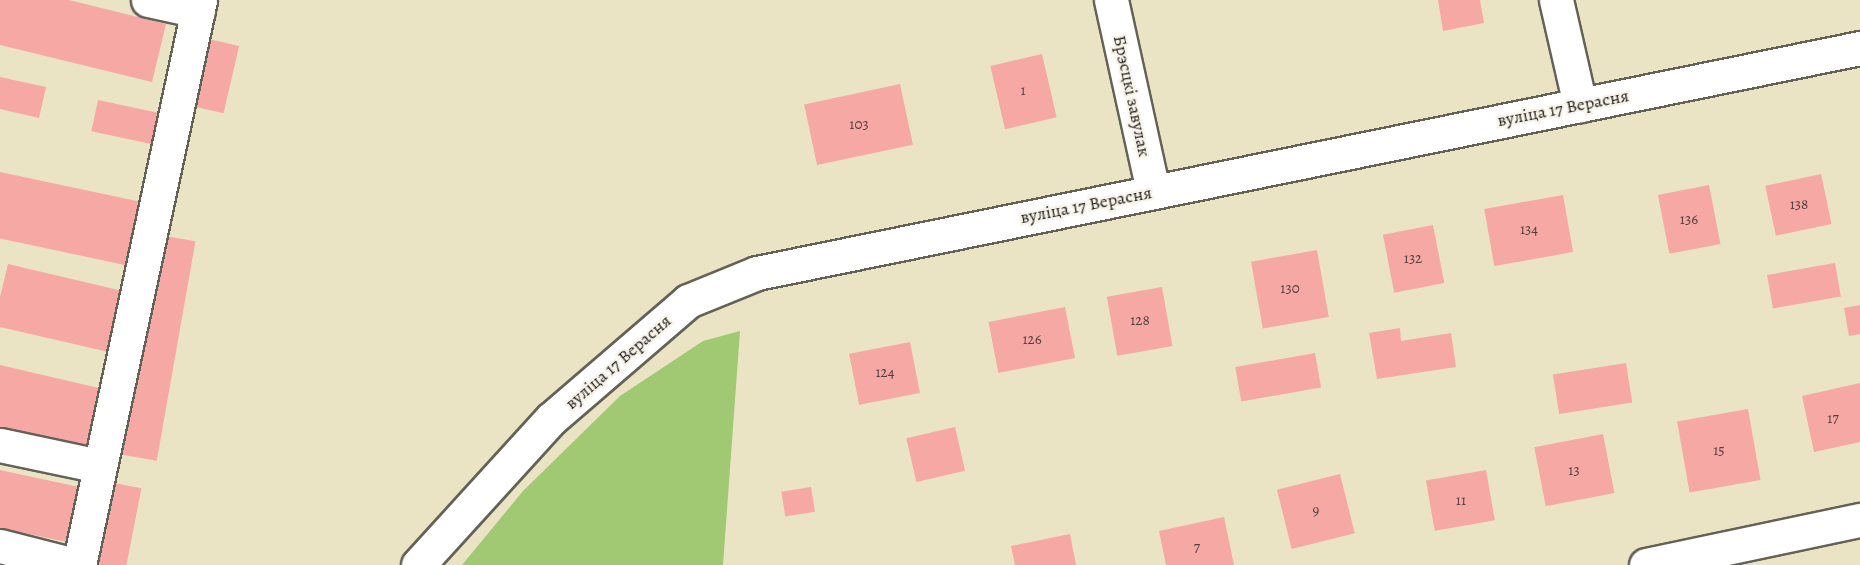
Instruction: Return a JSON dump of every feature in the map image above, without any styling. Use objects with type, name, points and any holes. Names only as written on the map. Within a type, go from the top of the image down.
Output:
[{"type":"street","points":[[0,546],[77,565],[199,6],[148,0]]},
{"type":"street","name":"Брэсцкі завулак","points":[[1111,0],[1153,191]]},
{"type":"street","points":[[1556,0],[1580,105]]},
{"type":"street","name":"вуліца 17 Верасня","points":[[418,565],[551,419],[688,301],[757,273],[1860,48]]},
{"type":"street","points":[[0,445],[100,466]]},
{"type":"street","points":[[1646,565],[1860,520]]},
{"type":"green space","points":[[740,331],[723,565],[462,565],[523,491],[620,396],[703,341]]},
{"type":"building","points":[[0,0],[69,0],[166,24],[152,82],[0,45]]},
{"type":"building","points":[[1438,0],[1480,0],[1484,23],[1443,31]]},
{"type":"building","points":[[204,38],[239,46],[224,113],[188,105]]},
{"type":"building","points":[[1042,54],[1057,117],[1005,129],[990,66]]},
{"type":"building","points":[[0,77],[46,87],[39,118],[0,109]]},
{"type":"building","points":[[900,84],[913,145],[817,165],[804,104]]},
{"type":"building","points":[[98,100],[163,114],[156,145],[91,131]]},
{"type":"building","points":[[0,172],[144,203],[130,266],[0,238]]},
{"type":"building","points":[[1821,174],[1832,224],[1776,236],[1765,186]]},
{"type":"building","points":[[1709,185],[1720,244],[1669,254],[1658,195]]},
{"type":"building","points":[[1563,195],[1573,252],[1494,266],[1484,209]]},
{"type":"building","points":[[1433,225],[1444,283],[1394,293],[1383,235]]},
{"type":"building","points":[[160,235],[195,241],[157,461],[121,455]]},
{"type":"building","points":[[1317,250],[1329,317],[1263,329],[1251,262]]},
{"type":"building","points":[[1835,263],[1841,296],[1773,308],[1767,275]]},
{"type":"building","points":[[8,264],[127,292],[113,353],[0,327],[0,297]]},
{"type":"building","points":[[1162,287],[1172,346],[1117,356],[1107,297]]},
{"type":"building","points":[[1860,305],[1860,334],[1849,336],[1844,308]]},
{"type":"building","points":[[1065,307],[1075,358],[998,373],[988,322]]},
{"type":"building","points":[[1400,328],[1401,341],[1451,333],[1456,367],[1377,379],[1369,333]]},
{"type":"building","points":[[910,342],[920,393],[859,405],[849,354]]},
{"type":"building","points":[[1315,353],[1321,387],[1241,402],[1235,367]]},
{"type":"building","points":[[1626,363],[1632,403],[1559,414],[1553,375]]},
{"type":"building","points":[[0,365],[103,389],[90,449],[0,429]]},
{"type":"building","points":[[1860,383],[1860,442],[1814,452],[1802,396]]},
{"type":"building","points":[[1748,409],[1761,480],[1690,492],[1677,422]]},
{"type":"building","points":[[955,427],[965,471],[916,482],[906,438]]},
{"type":"building","points":[[1603,434],[1614,493],[1546,506],[1534,447]]},
{"type":"building","points":[[0,470],[79,487],[67,542],[0,528]]},
{"type":"building","points":[[1486,470],[1495,520],[1435,531],[1426,481]]},
{"type":"building","points":[[1340,474],[1355,533],[1292,549],[1277,490]]},
{"type":"building","points":[[109,482],[141,488],[126,565],[93,565]]},
{"type":"building","points":[[811,487],[815,512],[785,516],[781,492]]},
{"type":"building","points":[[1224,517],[1234,565],[1166,565],[1159,531]]},
{"type":"building","points":[[1070,534],[1076,565],[1015,565],[1011,546]]}]
